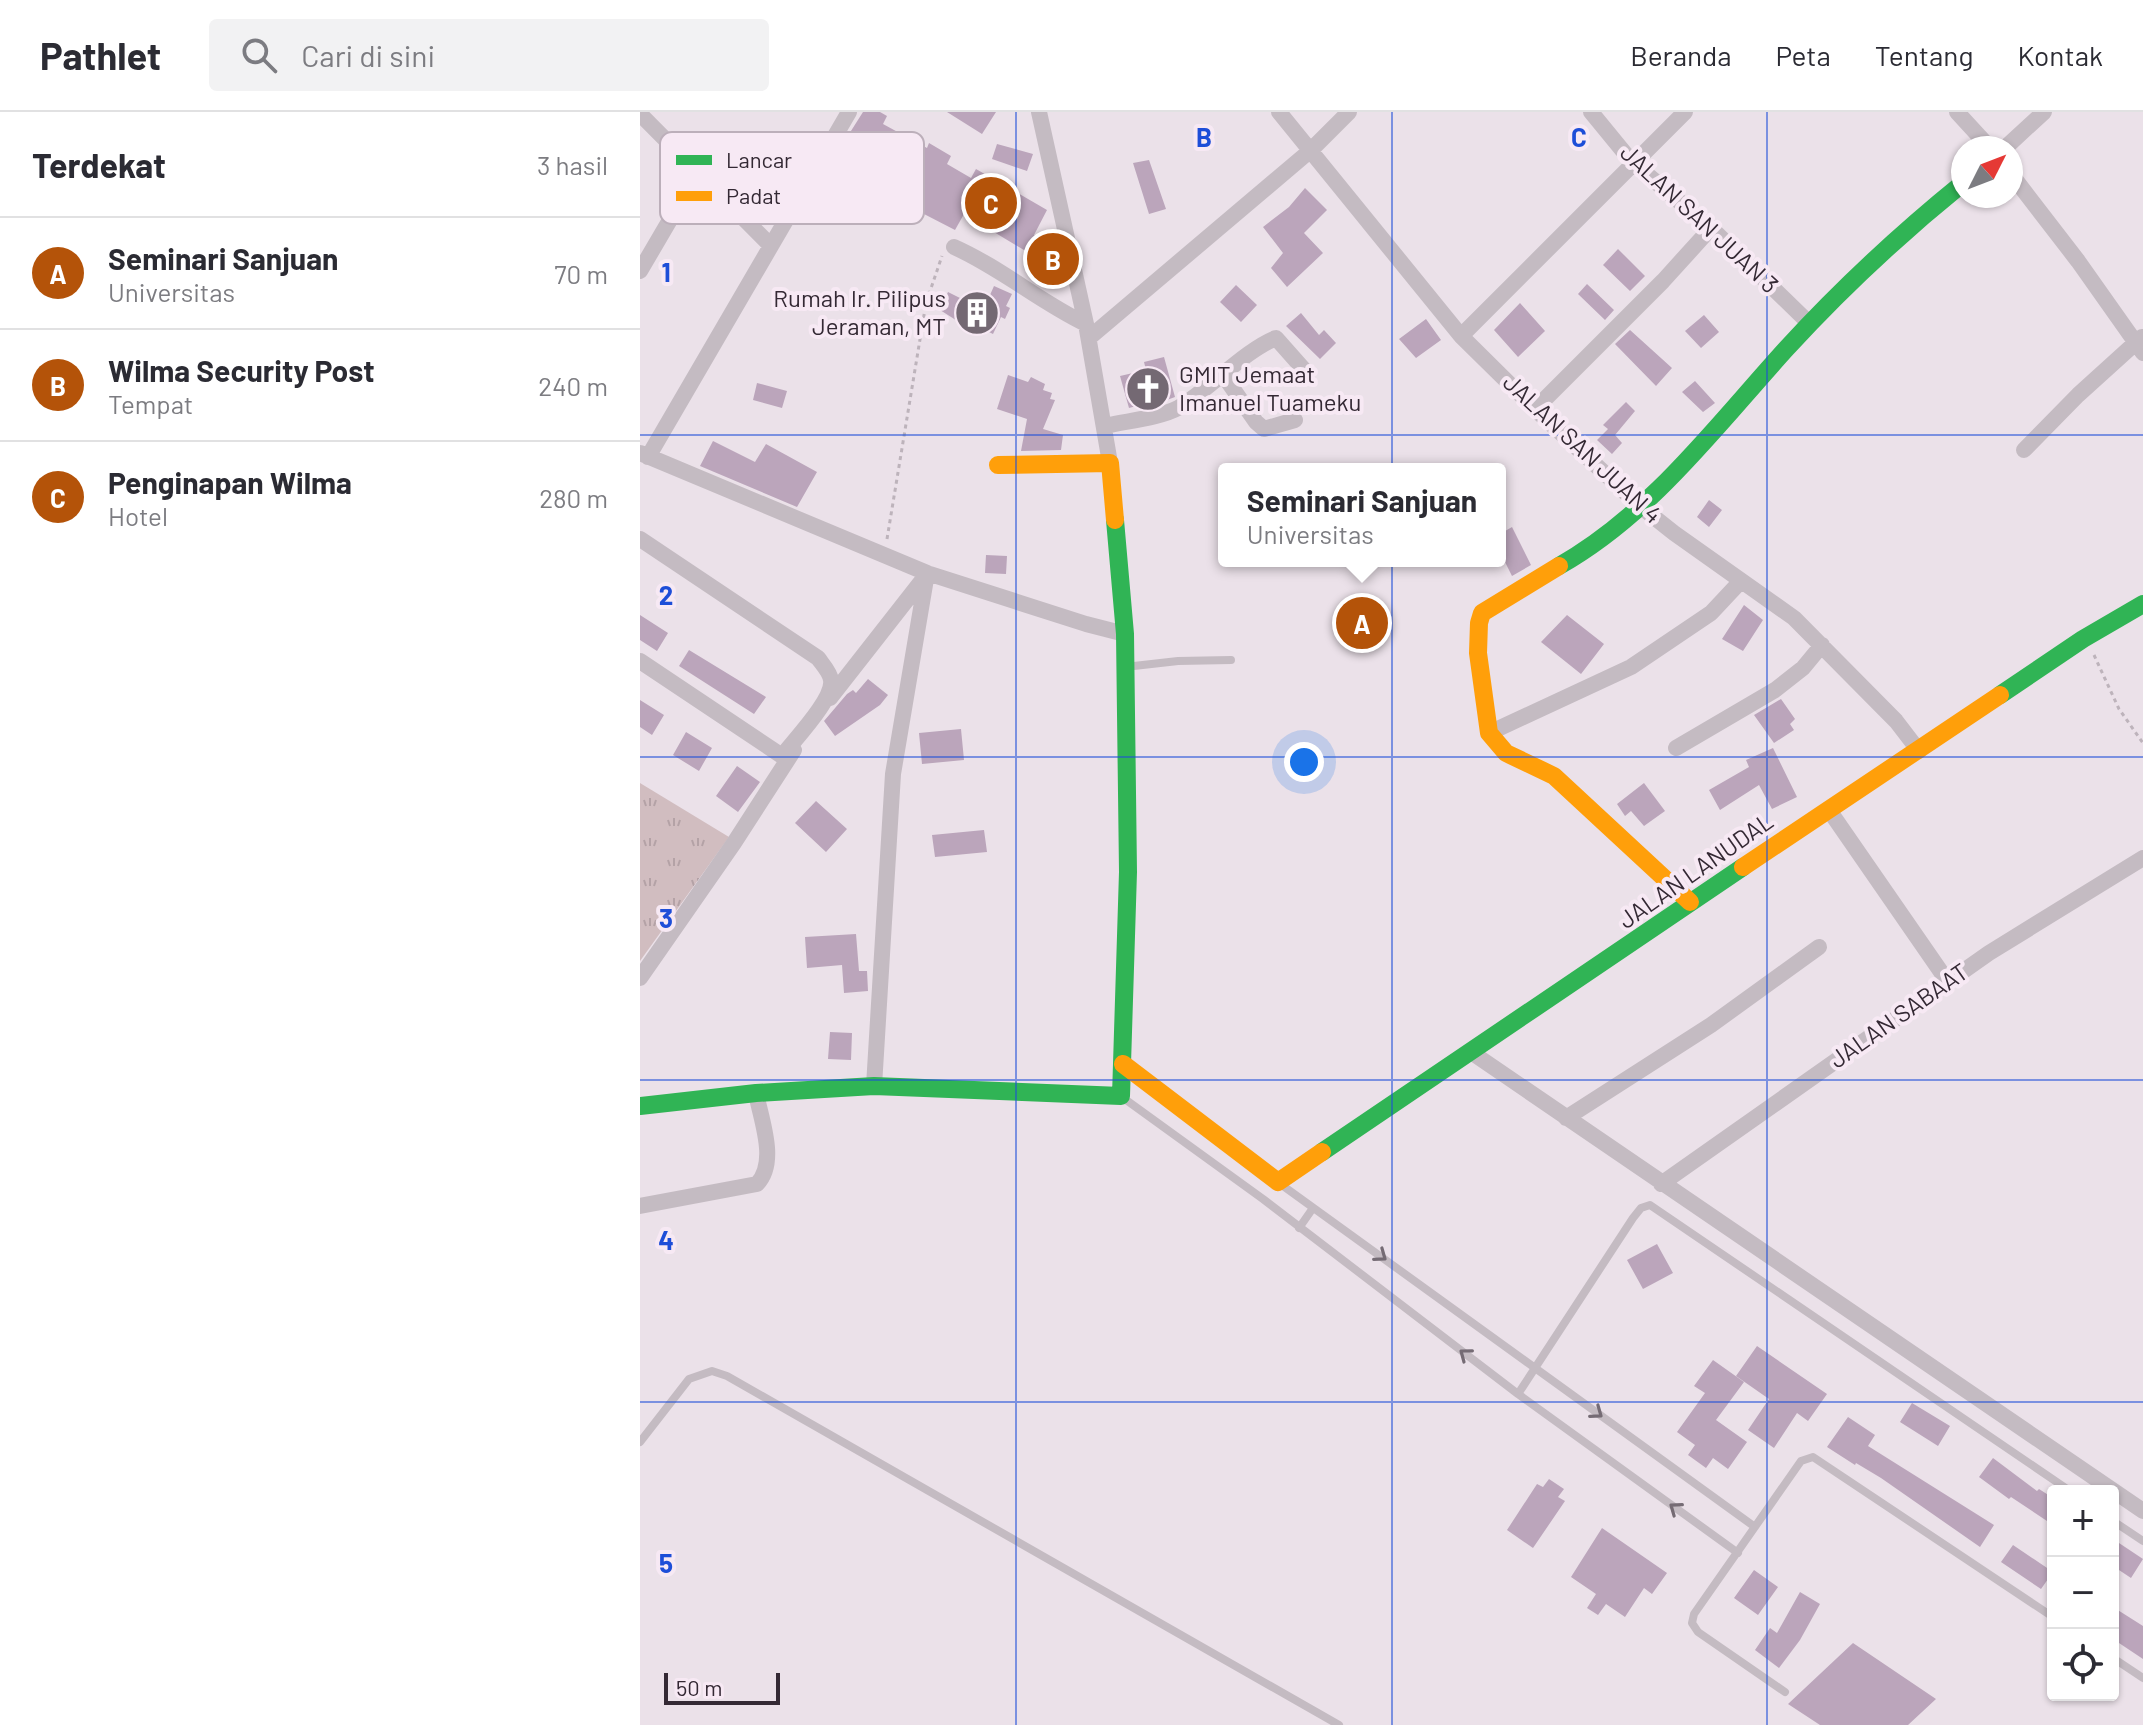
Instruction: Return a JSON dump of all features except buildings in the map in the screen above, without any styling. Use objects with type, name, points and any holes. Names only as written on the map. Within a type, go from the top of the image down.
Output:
[{"type":"street","points":[[837,132],[849,112]]},
{"type":"street","points":[[640,1106],[756,1093],[874,1086],[1121,1096],[1128,872],[1125,634],[1105,426],[1039,112]]},
{"type":"street","name":"JALAN SAN JUAN 4","points":[[1279,112],[1461,336],[1640,506],[1740,582],[1794,618],[1896,721],[1919,751]]},
{"type":"street","points":[[1087,331],[1311,150],[1349,112]]},
{"type":"street","name":"JALAN SAN JUAN 3","points":[[1591,112],[1632,162],[1711,228],[1810,324]]},
{"type":"street","points":[[1461,336],[1685,112]]},
{"type":"street","points":[[1957,112],[1979,136]]},
{"type":"street","points":[[2018,136],[2044,112]]},
{"type":"street","points":[[640,114],[660,134]]},
{"type":"street","points":[[2023,190],[2140,344],[2024,450]]},
{"type":"street","points":[[1690,902],[1554,776],[1506,753],[1489,733],[1478,631],[1483,612],[1525,583],[1588,548],[1640,506],[1762,379],[1810,324],[1915,221],[1951,192]]},
{"type":"street","points":[[640,271],[668,224]]},
{"type":"street","points":[[749,224],[770,245]]},
{"type":"street","points":[[782,224],[644,455],[927,573],[1125,634]]},
{"type":"street","points":[[1535,409],[1711,228]]},
{"type":"street","points":[[954,247],[1005,274],[1070,316],[1087,331]]},
{"type":"street","points":[[1105,426],[1175,410],[1224,376],[1253,351],[1276,338],[1307,373]]},
{"type":"street","points":[[1224,376],[1264,429],[1295,420]]},
{"type":"street","points":[[998,465],[1110,463]]},
{"type":"street","points":[[640,539],[818,658],[828,670],[831,686],[826,699],[782,756],[640,661]]},
{"type":"street","points":[[640,978],[824,706],[927,573]]},
{"type":"street","points":[[874,1086],[893,774],[927,573]]},
{"type":"street","points":[[1489,733],[1631,667],[1711,613],[1740,582]]},
{"type":"street","name":"JALAN LANUDAL","points":[[1278,1182],[2083,639],[2143,604]]},
{"type":"street","points":[[1676,748],[1775,690],[1803,668],[1822,645]]},
{"type":"street","points":[[1829,810],[1948,982]]},
{"type":"street","name":"JALAN SABAAT","points":[[1661,1184],[1989,953],[2143,858]]},
{"type":"street","points":[[1566,1118],[1711,1025],[1819,947]]},
{"type":"street","points":[[1471,1052],[2143,1511]]},
{"type":"street","points":[[1123,1064],[1278,1182]]},
{"type":"street","points":[[641,1202],[757,1184],[767,1169],[767,1151],[756,1093]]},
{"type":"lane","points":[[1125,667],[1178,661],[1231,660]]},
{"type":"lane","points":[[1121,1096],[1518,1394],[1738,1553]]},
{"type":"lane","points":[[1278,1182],[1755,1527]]},
{"type":"lane","points":[[1518,1394],[1633,1218],[1641,1208],[1650,1205],[2061,1485]]},
{"type":"lane","points":[[1299,1228],[1313,1208]]},
{"type":"lane","points":[[640,1442],[689,1379],[712,1371],[727,1376],[1339,1725]]},
{"type":"lane","points":[[1785,1692],[1698,1632],[1692,1623],[1694,1614],[1801,1461],[1813,1457],[2047,1613]]},
{"type":"lane","points":[[2119,1525],[2143,1541]]},
{"type":"lane","points":[[2119,1662],[2143,1678]]},
{"type":"path","points":[[885,554],[926,303],[944,251],[954,247]]},
{"type":"path","points":[[2083,639],[2091,649],[2125,719],[2143,743]]},
{"type":"green space","points":[[640,783],[729,837],[640,961]]},
{"type":"traffic: fast","points":[[1559,566],[1592,545],[1653,495],[1828,305],[1951,193]]},
{"type":"traffic: fast","points":[[640,1106],[756,1093],[874,1086],[1121,1096],[1128,872],[1125,634],[1115,520]]},
{"type":"traffic: fast","points":[[2000,695],[2083,639],[2143,604]]},
{"type":"traffic: fast","points":[[1322,1152],[1743,867]]},
{"type":"traffic: slow","points":[[998,465],[1110,463],[1115,520]]},
{"type":"traffic: slow","points":[[1559,566],[1482,613],[1478,653],[1489,733],[1506,753],[1554,776],[1690,902]]},
{"type":"traffic: slow","points":[[1743,867],[2000,695]]},
{"type":"traffic: slow","points":[[1123,1064],[1278,1182],[1322,1152]]},
{"type":"place","name":"Penginapan Wilma","points":[[991,203]]},
{"type":"place","name":"Wilma Security Post","points":[[1053,259]]},
{"type":"place","name":"Rumah Ir. Pilipus Jeraman, MT","points":[[977,313]]},
{"type":"place","name":"GMIT Jemaat Imanuel Tuameku","points":[[1148,389]]},
{"type":"place","name":"Seminari Sanjuan","points":[[1362,623]]}]
